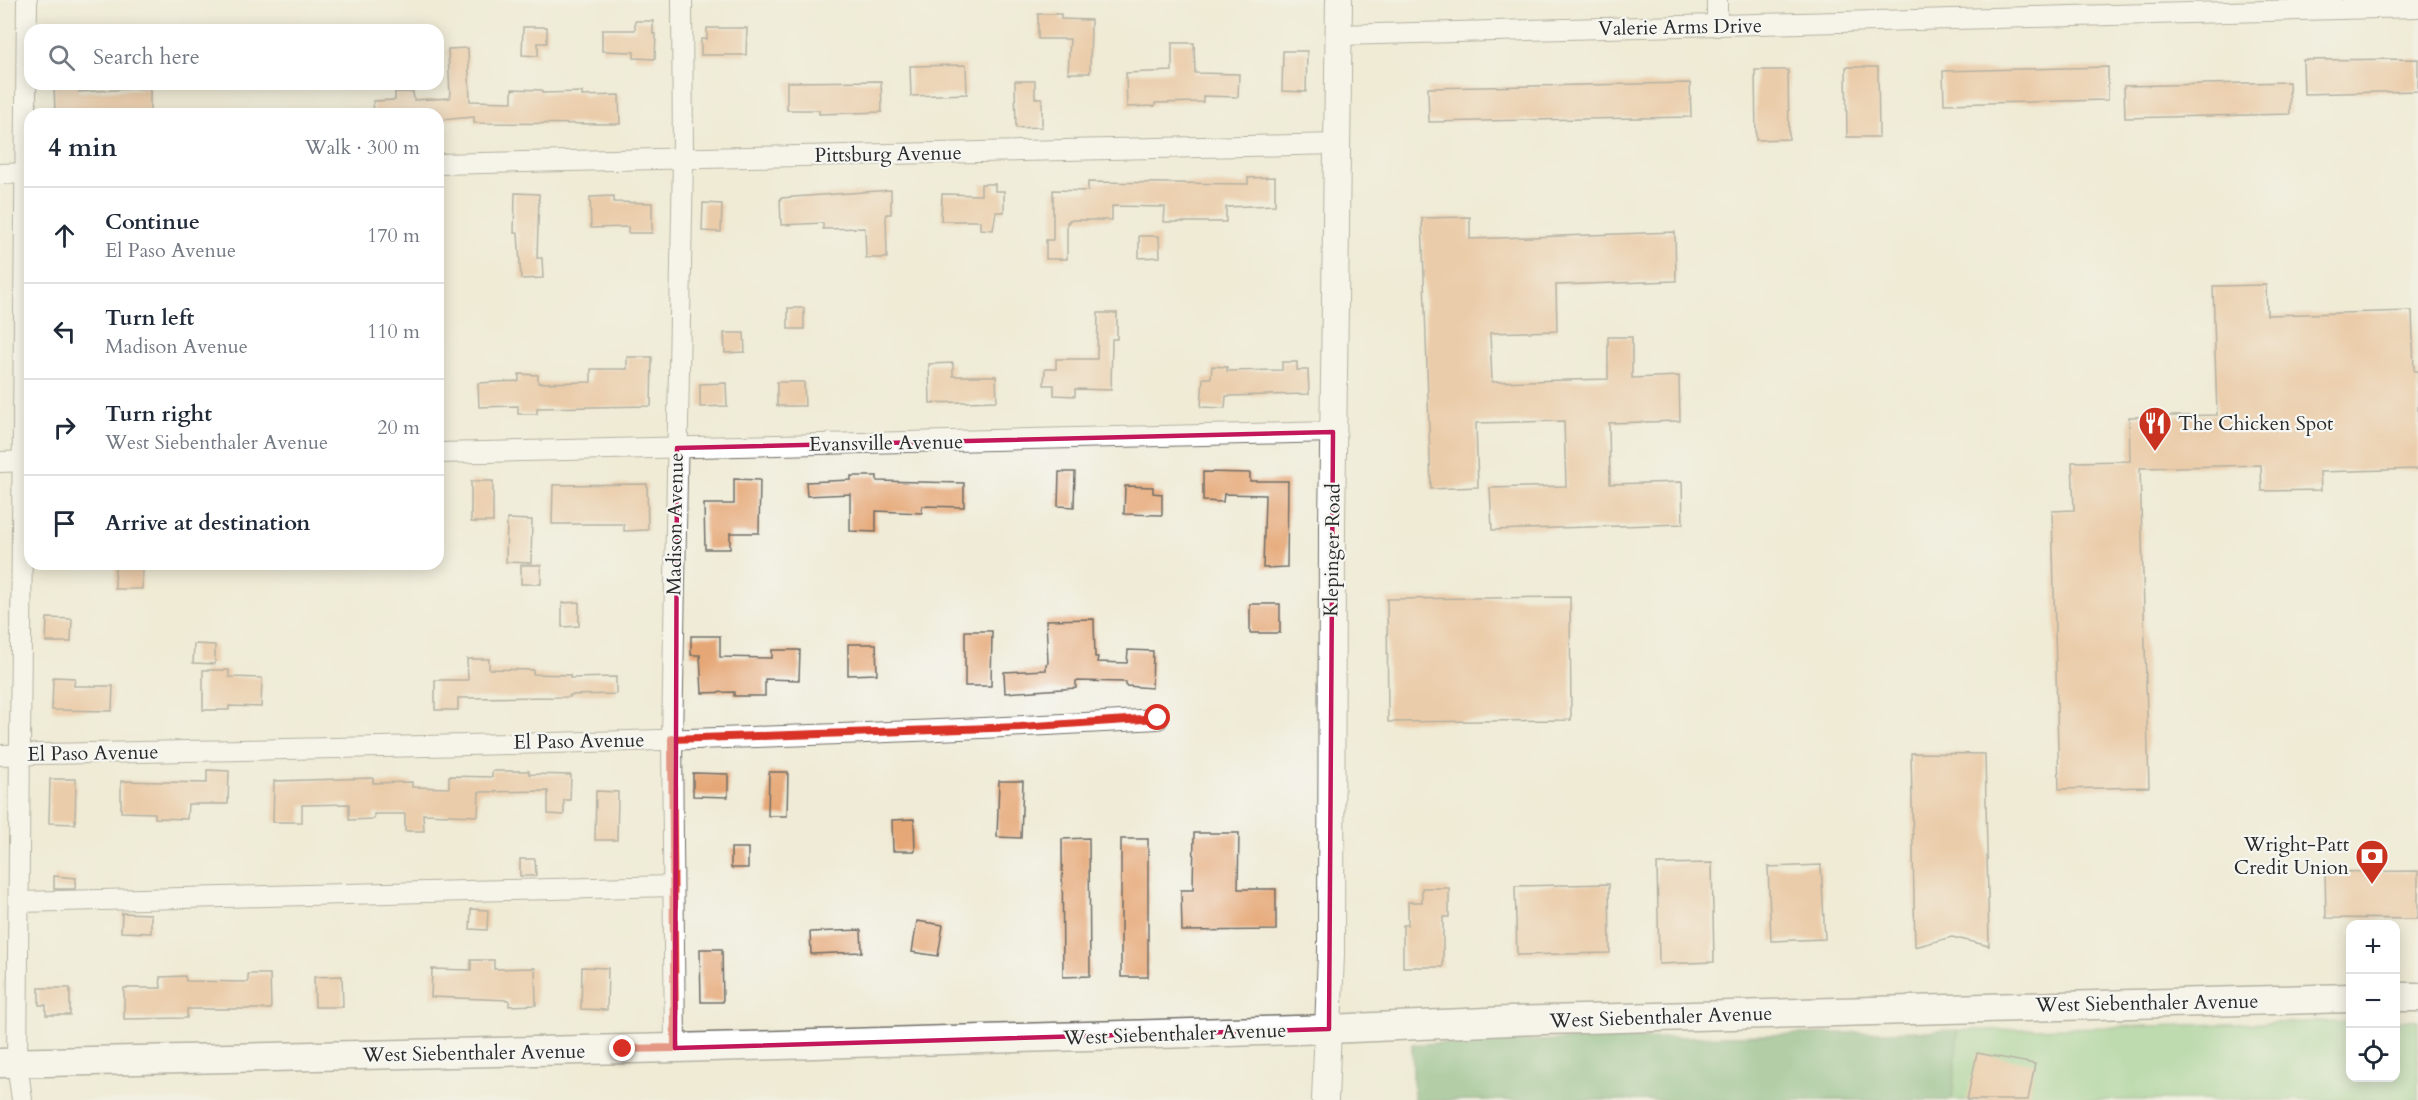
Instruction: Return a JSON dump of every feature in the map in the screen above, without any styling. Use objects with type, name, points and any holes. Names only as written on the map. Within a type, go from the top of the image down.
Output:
[{"type":"main road","points":[[2400,997],[2418,997]]},
{"type":"main road","name":"West Siebenthaler Avenue","points":[[9,1063],[675,1048],[1329,1029],[1544,1020],[2346,998]]},
{"type":"street","points":[[27,0],[27,24]]},
{"type":"street","name":"Madison Avenue","points":[[675,1048],[672,739],[683,159],[682,0]]},
{"type":"street","name":"Klepinger Road","points":[[1325,1100],[1329,1029],[1333,432],[1339,0]]},
{"type":"street","points":[[1717,0],[1717,26]]},
{"type":"street","name":"Valerie Arms Drive","points":[[1338,35],[2418,7]]},
{"type":"street","points":[[27,90],[27,108]]},
{"type":"street","name":"Pittsburg Avenue","points":[[444,164],[1338,144]]},
{"type":"street","points":[[0,174],[24,173]]},
{"type":"street","name":"Evansville Avenue","points":[[444,453],[1333,432]]},
{"type":"street","points":[[0,462],[24,461]]},
{"type":"street","points":[[22,1100],[9,1063],[19,902],[10,754],[24,498]]},
{"type":"street","name":"El Paso Avenue","points":[[10,754],[672,739],[1020,727],[1158,718]]},
{"type":"street","points":[[19,902],[674,886]]},
{"type":"highlighted area","points":[[1333,432],[1329,1029],[675,1048],[677,448]]},
{"type":"green space","points":[[2400,1020],[2418,1020],[2418,1100],[1414,1100],[1412,1044],[2346,1021],[2346,1082],[2400,1082]]},
{"type":"green space","points":[[1958,1030],[1952,1100],[1414,1100],[1412,1044]]},
{"type":"building","points":[[1038,14],[1061,14],[1061,19],[1091,20],[1090,73],[1068,73],[1070,39],[1038,39]]},
{"type":"building","points":[[635,21],[653,21],[653,34],[656,34],[655,59],[634,58],[634,52],[602,51],[602,30],[635,30]]},
{"type":"building","points":[[523,27],[547,27],[547,43],[538,43],[538,56],[522,55]]},
{"type":"building","points":[[707,28],[747,28],[746,55],[701,55],[701,39],[707,39]]},
{"type":"building","points":[[1172,43],[1194,43],[1195,73],[1239,74],[1238,97],[1203,96],[1203,102],[1155,103],[1155,106],[1127,107],[1126,73],[1172,71]]},
{"type":"building","points":[[468,48],[470,101],[512,102],[512,89],[542,90],[542,93],[582,92],[582,96],[619,95],[620,124],[474,123],[474,117],[444,120],[444,108],[374,108],[373,101],[395,100],[395,92],[413,92],[414,100],[450,98],[448,49]]},
{"type":"building","points":[[1283,51],[1307,51],[1306,92],[1282,91]]},
{"type":"building","points":[[2418,59],[2418,91],[2304,94],[2303,60]]},
{"type":"building","points":[[966,65],[967,94],[911,96],[910,66]]},
{"type":"building","points":[[1846,67],[1878,67],[1879,137],[1847,137]]},
{"type":"building","points":[[2108,67],[2108,100],[1944,104],[1943,71]]},
{"type":"building","points":[[1755,70],[1788,70],[1789,139],[1756,140]]},
{"type":"building","points":[[881,81],[882,112],[819,114],[819,110],[787,110],[787,82]]},
{"type":"building","points":[[1015,81],[1035,81],[1035,98],[1042,98],[1042,127],[1016,128]]},
{"type":"building","points":[[2289,82],[2290,114],[2125,118],[2124,86]]},
{"type":"building","points":[[1690,83],[1691,117],[1429,122],[1428,88]]},
{"type":"building","points":[[54,90],[79,90],[79,92],[150,90],[150,108],[55,108]]},
{"type":"building","points":[[1275,177],[1275,205],[1226,207],[1226,222],[1164,222],[1165,207],[1112,206],[1112,220],[1069,220],[1067,222],[1067,259],[1046,259],[1046,240],[1053,240],[1053,190],[1088,191],[1088,182],[1248,184],[1248,178]]},
{"type":"building","points":[[981,184],[995,184],[995,191],[1004,191],[1004,212],[996,212],[993,230],[980,229],[980,221],[941,221],[942,194],[981,195]]},
{"type":"building","points":[[891,190],[891,214],[886,214],[887,258],[866,258],[865,228],[823,229],[823,223],[781,225],[780,198]]},
{"type":"building","points":[[515,193],[539,194],[537,258],[542,258],[543,278],[521,279],[518,233],[514,233]]},
{"type":"building","points":[[614,196],[614,202],[652,203],[652,233],[628,233],[628,227],[591,228],[590,197]]},
{"type":"building","points":[[703,203],[722,204],[721,232],[702,231]]},
{"type":"building","points":[[1470,217],[1470,239],[1675,232],[1676,281],[1556,285],[1557,331],[1490,333],[1492,382],[1608,379],[1608,337],[1632,337],[1632,378],[1679,376],[1680,421],[1609,423],[1610,484],[1682,482],[1683,524],[1492,530],[1490,488],[1566,486],[1564,421],[1476,423],[1478,487],[1431,489],[1422,218]]},
{"type":"building","points":[[1139,236],[1159,236],[1160,257],[1139,258]]},
{"type":"building","points":[[2266,285],[2267,315],[2412,311],[2414,371],[2418,371],[2418,469],[2320,472],[2321,490],[2262,491],[2261,465],[2140,468],[2149,787],[2059,789],[2052,511],[2074,510],[2072,462],[2130,461],[2129,417],[2217,415],[2213,286]]},
{"type":"building","points":[[788,308],[804,308],[804,329],[788,329]]},
{"type":"building","points":[[1098,313],[1117,313],[1117,339],[1112,339],[1111,390],[1075,389],[1075,396],[1054,395],[1054,385],[1044,385],[1045,369],[1056,369],[1056,359],[1097,359]]},
{"type":"building","points":[[724,333],[744,333],[745,352],[725,353]]},
{"type":"building","points":[[627,357],[652,357],[651,406],[537,408],[537,414],[518,414],[518,406],[479,407],[478,383],[519,381],[519,374],[538,375],[538,383],[591,382],[591,369],[627,369]]},
{"type":"building","points":[[1282,362],[1297,362],[1297,370],[1308,370],[1309,394],[1226,396],[1225,408],[1201,407],[1203,378],[1211,378],[1212,366],[1227,367],[1227,371],[1282,370]]},
{"type":"building","points":[[953,363],[953,376],[996,376],[997,401],[930,403],[929,364]]},
{"type":"building","points":[[777,382],[804,382],[805,406],[777,406]]},
{"type":"building","points":[[726,383],[727,406],[700,407],[700,384]]},
{"type":"building","points":[[1059,472],[1075,472],[1074,507],[1058,506]]},
{"type":"building","points":[[1203,472],[1250,473],[1250,481],[1288,481],[1287,567],[1263,568],[1265,495],[1224,494],[1223,502],[1203,501]]},
{"type":"building","points":[[851,476],[877,476],[877,481],[964,483],[964,507],[922,506],[922,513],[876,511],[876,532],[850,531],[850,494],[807,496],[806,482],[851,480]]},
{"type":"building","points":[[734,479],[760,480],[759,533],[730,533],[730,549],[705,549],[704,504],[734,504]]},
{"type":"building","points":[[471,481],[493,481],[493,522],[471,522]]},
{"type":"building","points":[[647,484],[648,530],[624,531],[624,524],[552,524],[553,485]]},
{"type":"building","points":[[1125,486],[1153,487],[1153,493],[1162,494],[1162,515],[1124,514]]},
{"type":"building","points":[[507,519],[532,520],[531,563],[506,562]]},
{"type":"building","points":[[521,565],[541,565],[541,584],[521,584]]},
{"type":"building","points":[[115,570],[142,570],[142,589],[115,589]]},
{"type":"building","points":[[1570,597],[1571,720],[1388,722],[1387,599]]},
{"type":"building","points":[[579,602],[579,626],[562,627],[562,603]]},
{"type":"building","points":[[1250,604],[1280,604],[1280,633],[1250,633]]},
{"type":"building","points":[[47,618],[72,619],[71,642],[46,642]]},
{"type":"building","points":[[1094,619],[1097,662],[1127,663],[1128,650],[1153,651],[1152,688],[1126,686],[1126,682],[1076,681],[1076,688],[1005,693],[1004,672],[1046,670],[1048,663],[1046,620]]},
{"type":"building","points":[[965,631],[992,631],[991,686],[965,686]]},
{"type":"building","points":[[691,636],[720,636],[720,657],[772,658],[772,650],[800,650],[799,680],[765,679],[765,696],[734,696],[734,692],[702,693],[700,655],[691,655]]},
{"type":"building","points":[[194,644],[215,645],[215,664],[193,663]]},
{"type":"building","points":[[848,644],[876,644],[877,674],[848,675]]},
{"type":"building","points":[[467,659],[489,659],[489,669],[533,670],[533,674],[570,675],[570,678],[616,677],[616,694],[570,695],[570,697],[458,698],[458,710],[435,710],[435,680],[468,680]]},
{"type":"building","points":[[203,670],[229,670],[229,677],[262,678],[261,707],[229,706],[229,710],[203,710]]},
{"type":"building","points":[[53,677],[75,678],[74,686],[113,686],[112,711],[52,710]]},
{"type":"building","points":[[1911,753],[1985,754],[1989,946],[1952,937],[1915,947]]},
{"type":"building","points":[[207,770],[229,771],[228,804],[188,804],[187,819],[155,818],[155,813],[121,812],[121,781],[207,783]]},
{"type":"building","points":[[492,771],[529,771],[529,774],[571,775],[570,800],[564,800],[564,815],[548,814],[548,791],[479,792],[478,816],[423,814],[424,831],[405,831],[405,814],[374,814],[374,819],[349,820],[349,804],[302,805],[302,822],[273,822],[274,781],[373,778],[373,783],[412,782],[412,787],[449,788],[449,776],[492,777]]},
{"type":"building","points":[[769,772],[788,772],[787,816],[768,816]]},
{"type":"building","points":[[693,773],[728,774],[728,797],[693,796]]},
{"type":"building","points":[[50,779],[76,779],[75,824],[49,823]]},
{"type":"building","points":[[999,781],[1023,781],[1021,838],[997,837]]},
{"type":"building","points":[[596,791],[618,792],[617,840],[595,840]]},
{"type":"building","points":[[914,819],[915,851],[893,851],[892,820]]},
{"type":"building","points":[[1194,833],[1239,833],[1238,889],[1276,889],[1276,930],[1182,931],[1181,890],[1193,890]]},
{"type":"building","points":[[1089,838],[1090,976],[1063,977],[1062,839]]},
{"type":"building","points":[[1121,839],[1148,839],[1148,977],[1121,977]]},
{"type":"building","points":[[731,848],[748,848],[748,868],[731,868]]},
{"type":"building","points":[[520,859],[535,859],[536,876],[520,876]]},
{"type":"building","points":[[1712,863],[1714,962],[1659,964],[1657,864]]},
{"type":"building","points":[[1821,865],[1825,939],[1771,941],[1768,867]]},
{"type":"building","name":"Wright-Patt Credit Union","points":[[2418,871],[2418,919],[2326,918],[2325,872]]},
{"type":"building","points":[[54,876],[76,878],[75,889],[54,889]]},
{"type":"building","points":[[1609,884],[1610,953],[1517,955],[1515,886]]},
{"type":"building","points":[[1422,888],[1449,888],[1449,917],[1443,917],[1443,967],[1403,967],[1403,925],[1408,925],[1408,902],[1422,902]]},
{"type":"building","points":[[471,909],[488,910],[487,930],[470,929]]},
{"type":"building","points":[[122,913],[151,914],[151,933],[121,932]]},
{"type":"building","points":[[917,921],[943,925],[938,956],[912,952]]},
{"type":"building","points":[[861,930],[862,952],[811,954],[810,932]]},
{"type":"building","points":[[700,949],[722,949],[723,1002],[701,1002]]},
{"type":"building","points":[[471,960],[494,960],[494,969],[535,968],[536,1005],[509,1006],[509,1000],[431,997],[432,969],[471,970]]},
{"type":"building","points":[[582,967],[608,968],[607,1010],[581,1009]]},
{"type":"building","points":[[248,974],[270,974],[271,1009],[187,1009],[187,1018],[124,1019],[124,988],[161,988],[160,977],[185,976],[186,981],[248,982]]},
{"type":"building","points":[[342,976],[343,1007],[315,1007],[314,977]]},
{"type":"building","points":[[39,988],[70,988],[70,1015],[46,1015],[46,1005],[39,1005]]},
{"type":"building","points":[[1977,1053],[2035,1064],[2028,1100],[1967,1100]]},
{"type":"place","name":"The Chicken Spot","points":[[2155,452]]},
{"type":"place","name":"Wright-Patt Credit Union","points":[[2372,885]]},
{"type":"route","points":[[623,1049],[675,1048],[672,739],[1020,727],[1158,718]]}]
